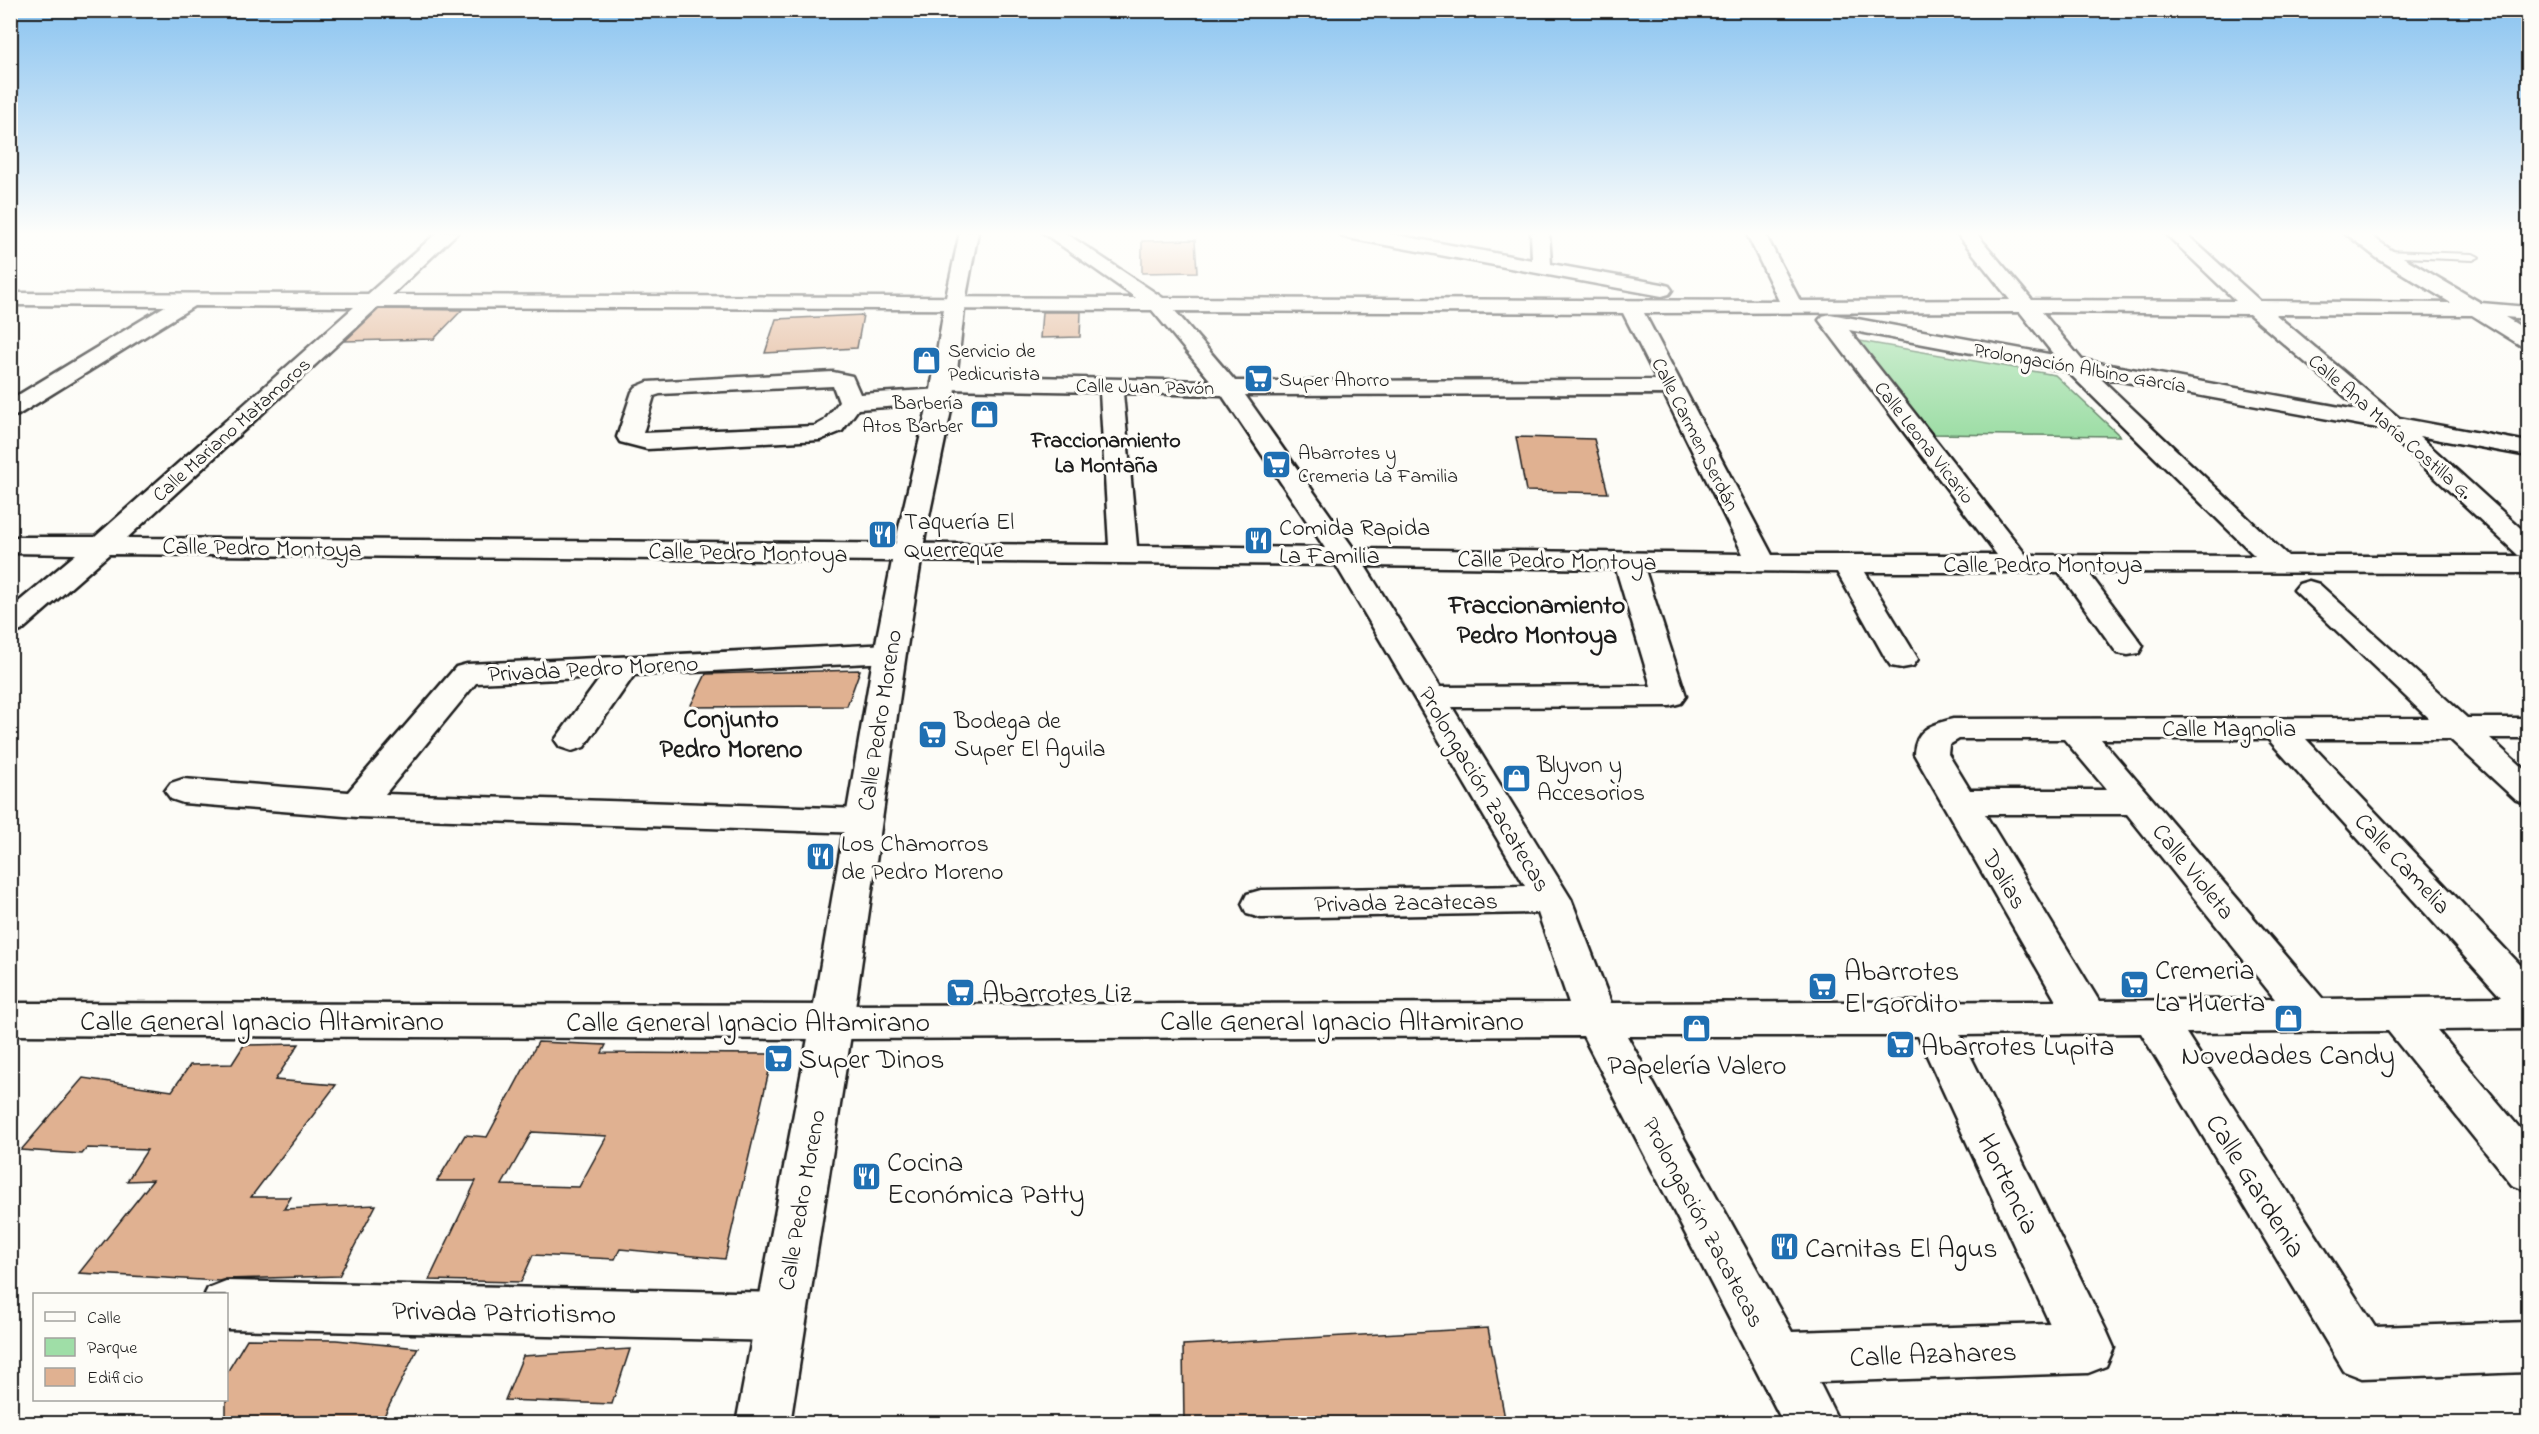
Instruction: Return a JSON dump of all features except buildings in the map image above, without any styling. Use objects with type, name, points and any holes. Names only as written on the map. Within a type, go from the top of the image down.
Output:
[{"type":"street","points":[[10,299],[2254,307],[2478,309],[2529,313]]},
{"type":"street","points":[[10,410],[191,299]]},
{"type":"street","name":"Calle Mariano Matamoros","points":[[10,625],[102,546],[375,299]]},
{"type":"street","name":"Calle Pedro Moreno","points":[[763,1424],[832,1022],[890,653],[942,389],[956,299]]},
{"type":"street","name":"Prolongación Zacatecas","points":[[1150,299],[1156,303],[1229,388],[1346,558],[1552,899],[1596,1020],[1813,1424]]},
{"type":"street","name":"Prolongación Albino García","points":[[1712,299],[2529,449]]},
{"type":"street","points":[[1788,299],[1792,306]]},
{"type":"street","points":[[2018,299],[2076,367],[2280,564]]},
{"type":"street","name":"Calle Ana María Costilla G.","points":[[2245,299],[2390,423],[2529,549]]},
{"type":"street","points":[[2461,299],[2529,340]]},
{"type":"street","name":"Calle Carmen Serdán","points":[[1630,305],[1762,563]]},
{"type":"street","name":"Calle Leona Vicario","points":[[1830,320],[2019,565]]},
{"type":"street","points":[[833,379],[844,381],[852,402],[833,426],[820,433],[647,442],[628,437],[644,392],[656,387],[833,379]]},
{"type":"street","points":[[1111,385],[1124,554]]},
{"type":"street","name":"Calle Juan Pavón","points":[[852,402],[942,389],[1111,385],[1229,388],[1672,387]]},
{"type":"street","name":"Calle Pedro Montoya","points":[[10,545],[1124,554],[1762,563],[2529,565]]},
{"type":"street","points":[[1429,698],[1670,696],[1628,561]]},
{"type":"street","points":[[1846,563],[1902,659]]},
{"type":"street","points":[[2067,564],[2128,646]]},
{"type":"street","points":[[2309,590],[2529,792]]},
{"type":"street","name":"Privada Pedro Moreno","points":[[357,805],[467,674],[890,653]]},
{"type":"street","points":[[572,740],[625,666]]},
{"type":"street","name":"Calle Camelia","points":[[2277,728],[2529,999]]},
{"type":"street","name":"Calle Magnolia","points":[[1932,740],[1953,729],[2529,728]]},
{"type":"street","name":"Calle Violeta","points":[[2074,730],[2137,802],[2312,1015]]},
{"type":"street","name":"Dalias","points":[[1932,740],[1931,754],[2086,1017]]},
{"type":"street","points":[[183,791],[357,805],[862,821]]},
{"type":"street","points":[[1959,802],[2137,802]]},
{"type":"street","name":"Privada Zacatecas","points":[[1261,904],[1552,899]]},
{"type":"street","points":[[2398,1013],[2529,1171]]},
{"type":"street","name":"Calle General Ignacio Altamirano","points":[[10,1019],[832,1022],[1931,1019],[2529,1013]]},
{"type":"street","name":"Calle Gardenia","points":[[2152,1017],[2362,1353],[2529,1347]]},
{"type":"street","name":"Hortencia","points":[[1931,1019],[2088,1348]]},
{"type":"street","name":"Privada Patriotismo","points":[[228,1305],[781,1317]]},
{"type":"street","name":"Calle Azahares","points":[[1777,1358],[2088,1348]]},
{"type":"green space","points":[[1854,340],[2055,375],[2120,436],[1927,434]]},
{"type":"place","name":"Servicio de Pedicurista","points":[[927,361]]},
{"type":"place","name":"Super Ahorro","points":[[1258,379]]},
{"type":"place","name":"Barbería Atos Barber","points":[[984,414]]},
{"type":"place","name":"Abarrotes y Cremeria La Familia","points":[[1277,464]]},
{"type":"place","name":"Taquería El Querreque","points":[[883,535]]},
{"type":"place","name":"Comida Rapida La Familia","points":[[1258,541]]},
{"type":"place","name":"Bodega de Super El Aguila","points":[[933,734]]},
{"type":"place","name":"Blyvon y Accesorios","points":[[1516,778]]},
{"type":"place","name":"Los Chamorros de Pedro Moreno","points":[[820,857]]},
{"type":"place","name":"Cremeria La Huerta","points":[[2134,985]]},
{"type":"place","name":"Abarrotes El Gordito","points":[[1823,986]]},
{"type":"place","name":"Abarrotes Liz","points":[[961,992]]},
{"type":"place","name":"Novedades Candy","points":[[2288,1018]]},
{"type":"place","name":"Papelería Valero","points":[[1697,1028]]},
{"type":"place","name":"Abarrotes Lupita","points":[[1900,1045]]},
{"type":"place","name":"Super Dinos","points":[[778,1058]]},
{"type":"place","name":"Cocina Económica Patty","points":[[866,1177]]},
{"type":"place","name":"Carnitas El Agus","points":[[1784,1247]]},
{"type":"district","name":"Fraccionamiento La Montaña","points":[[1106,452]]},
{"type":"district","name":"Fraccionamiento Pedro Montoya","points":[[1537,619]]},
{"type":"district","name":"Conjunto Pedro Moreno","points":[[731,733]]}]
